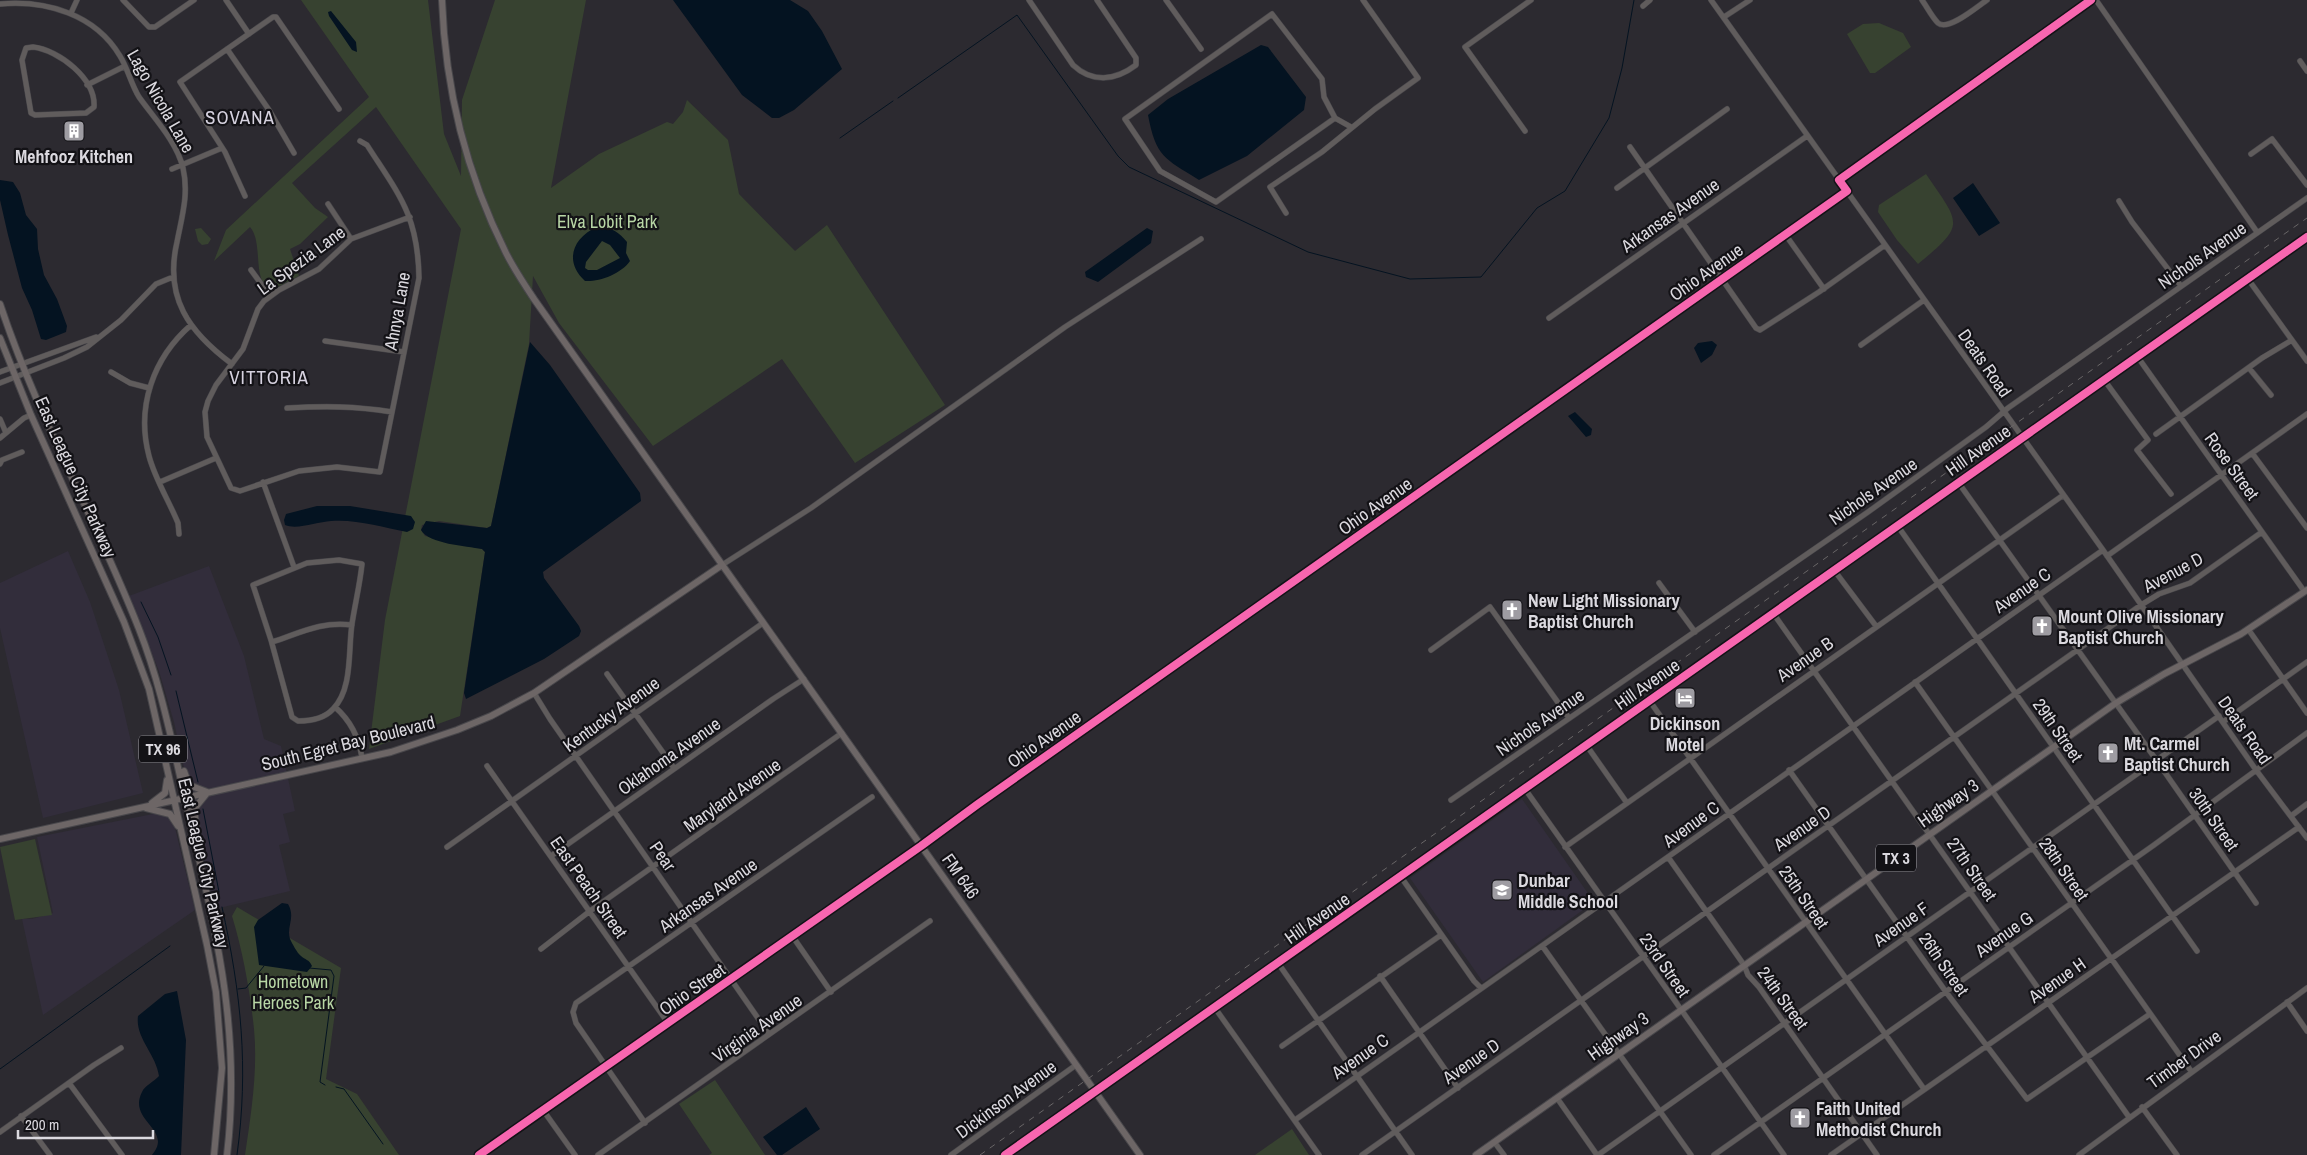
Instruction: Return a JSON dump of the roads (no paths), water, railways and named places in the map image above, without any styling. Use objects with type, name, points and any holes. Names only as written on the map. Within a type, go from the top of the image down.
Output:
[{"type":"main road","name":"FM 646","points":[[442,0],[443,34],[450,90],[465,149],[483,201],[506,254],[534,299],[1140,1155]]},
{"type":"main road","name":"East League City Parkway","points":[[0,304],[25,374],[138,627],[159,687],[169,724],[220,952],[230,1019],[232,1096],[227,1155]]},
{"type":"main road","name":"East League City Parkway","points":[[0,338],[10,367],[132,640],[149,689],[208,945],[217,1002],[222,1068],[214,1155]]},
{"type":"main road","name":"South Egret Bay Boulevard","points":[[0,840],[362,758],[422,743],[457,730],[491,716],[534,693],[722,565]]},
{"type":"main road","name":"Highway 3","points":[[1495,1143],[1680,1010],[2116,703],[2182,664],[2248,630],[2306,590]]},
{"type":"main road","points":[[169,724],[174,734],[186,780],[194,789],[208,792]]},
{"type":"main road","points":[[142,808],[158,800],[165,792],[167,786],[166,761]]},
{"type":"main road","points":[[198,853],[194,809],[208,792]]},
{"type":"main road","points":[[142,808],[170,814],[182,832]]},
{"type":"main road","name":"TX 3","points":[[1476,1155],[1495,1143]]},
{"type":"street","points":[[71,13],[77,0]]},
{"type":"street","points":[[123,0],[149,27],[155,27],[194,0]]},
{"type":"street","points":[[226,0],[249,34]]},
{"type":"street","points":[[1029,0],[1073,65],[1082,73],[1094,78],[1116,77],[1136,65],[1136,58],[1134,52],[1097,0]]},
{"type":"street","points":[[1166,0],[1201,49]]},
{"type":"street","points":[[1286,213],[1270,187],[1322,152],[1418,78],[1363,0]]},
{"type":"street","points":[[1525,131],[1466,47],[1531,0]]},
{"type":"street","points":[[1643,6],[1650,0]]},
{"type":"street","name":"Deats Road","points":[[1711,0],[2062,496],[2103,550],[2256,770],[2307,838]]},
{"type":"street","points":[[1724,18],[1750,0]]},
{"type":"street","points":[[1922,0],[1938,23],[1944,26],[1952,24],[1987,0]]},
{"type":"street","points":[[1846,191],[1839,180],[2091,0]]},
{"type":"street","points":[[2096,0],[2257,232]]},
{"type":"street","name":"Lago Nicola Lane","points":[[0,4],[20,1],[49,4],[81,17],[103,33],[121,57],[132,85],[161,127],[182,166],[186,202],[176,247],[174,277],[179,304],[191,325],[211,348],[232,364]]},
{"type":"street","points":[[1335,118],[1216,202],[1160,171],[1125,119],[1272,14],[1322,79],[1324,98],[1335,118],[1352,128]]},
{"type":"street","points":[[245,196],[222,148],[180,82],[273,17],[276,17],[339,108]]},
{"type":"street","points":[[26,48],[43,48],[60,56],[75,68],[87,85],[94,103],[91,110],[86,113],[35,115],[29,108],[22,60],[26,48]]},
{"type":"street","points":[[227,49],[269,110],[294,153]]},
{"type":"street","points":[[2300,61],[2307,71]]},
{"type":"street","points":[[87,85],[124,66]]},
{"type":"street","points":[[1617,188],[1727,109]]},
{"type":"street","name":"Arkansas Avenue","points":[[1549,318],[1807,136]]},
{"type":"street","points":[[2251,154],[2272,139],[2307,184]]},
{"type":"street","name":"Ahnya Lane","points":[[263,482],[299,471],[337,467],[380,472],[419,278],[419,254],[410,217],[395,188],[367,145],[360,141]]},
{"type":"street","points":[[1630,147],[1756,328],[1760,330],[1824,289],[1885,245]]},
{"type":"street","points":[[172,169],[222,148]]},
{"type":"street","name":"Ohio Avenue","points":[[922,846],[1846,191]]},
{"type":"street","name":"Nichols Avenue","points":[[1451,800],[1868,512],[2003,412],[2307,198]]},
{"type":"street","points":[[2119,201],[2132,222],[2181,286]]},
{"type":"street","points":[[328,204],[351,239]]},
{"type":"street","name":"La Spezia Lane","points":[[263,482],[240,491],[233,490],[228,485],[207,437],[205,412],[208,400],[216,385],[243,349],[258,309],[270,296],[319,269],[351,239],[410,217]]},
{"type":"street","points":[[1785,234],[1824,289]]},
{"type":"street","name":"Hill Avenue","points":[[1005,1155],[2307,237]]},
{"type":"street","points":[[722,565],[811,508],[1065,327],[1202,239]]},
{"type":"street","points":[[251,270],[270,296]]},
{"type":"street","points":[[0,383],[76,353],[121,320],[156,284],[174,277]]},
{"type":"street","points":[[2248,279],[2307,361]]},
{"type":"street","points":[[1861,345],[1924,300]]},
{"type":"street","points":[[179,534],[178,523],[150,458],[146,443],[146,403],[152,378],[169,346],[191,325]]},
{"type":"street","points":[[0,372],[99,336]]},
{"type":"street","points":[[2156,434],[2292,340]]},
{"type":"street","points":[[325,342],[404,352]]},
{"type":"street","name":"Rose Street","points":[[2138,356],[2221,475],[2306,590]]},
{"type":"street","points":[[2249,368],[2271,395]]},
{"type":"street","points":[[111,372],[130,383],[149,388]]},
{"type":"street","points":[[2105,381],[2148,440],[2137,450],[2171,494]]},
{"type":"street","points":[[287,408],[333,405],[360,406],[392,412]]},
{"type":"street","points":[[2107,556],[2307,414]]},
{"type":"street","points":[[0,438],[31,415]]},
{"type":"street","points":[[0,419],[6,433]]},
{"type":"street","points":[[0,464],[2,460],[22,452]]},
{"type":"street","points":[[2252,453],[2307,528]]},
{"type":"street","points":[[160,482],[216,458]]},
{"type":"street","points":[[263,482],[294,567]]},
{"type":"street","name":"30th Street","points":[[1958,482],[2256,903]]},
{"type":"street","name":"Avenue B","points":[[1565,847],[2062,496]]},
{"type":"street","name":"29th Street","points":[[1897,525],[2196,950]]},
{"type":"street","name":"Avenue D","points":[[1362,1155],[2141,605],[2159,594],[2190,583],[2262,532]]},
{"type":"street","name":"Avenue C","points":[[1295,1120],[1481,988],[1544,947],[1789,770],[2103,550]]},
{"type":"street","points":[[330,560],[350,560],[362,564],[352,625],[346,681],[341,698],[325,716],[298,721],[292,717],[272,642],[253,585],[294,567],[330,560]]},
{"type":"street","points":[[1834,570],[1876,626]]},
{"type":"street","points":[[1659,583],[1694,632]]},
{"type":"street","points":[[1431,650],[1490,607],[1569,718]]},
{"type":"street","name":"27th Street","points":[[1773,614],[2129,1117]]},
{"type":"street","name":"Kentucky Avenue","points":[[447,847],[764,623]]},
{"type":"street","points":[[272,642],[321,625],[352,625]]},
{"type":"street","points":[[2248,630],[2307,713]]},
{"type":"street","points":[[2223,722],[2307,662]]},
{"type":"street","points":[[608,674],[674,768]]},
{"type":"street","name":"Oklahoma Avenue","points":[[551,856],[773,699],[804,680]]},
{"type":"street","name":"28th Street","points":[[1915,682],[2191,1071]]},
{"type":"street","name":"Pear","points":[[534,693],[769,1034]]},
{"type":"street","name":"25th Street","points":[[1649,700],[1845,980],[1924,1089]]},
{"type":"street","points":[[335,707],[352,724],[359,741],[362,758]]},
{"type":"street","name":"Avenue F","points":[[1598,1155],[2219,716]]},
{"type":"street","name":"Maryland Avenue","points":[[541,949],[590,911],[842,733]]},
{"type":"street","name":"Avenue G","points":[[1714,1155],[2133,860],[2307,733]]},
{"type":"street","points":[[1587,746],[1627,802]]},
{"type":"street","name":"East Peach Street","points":[[487,766],[668,1023]]},
{"type":"street","name":"26th Street","points":[[1789,770],[1946,992],[2027,1099],[2087,1059]]},
{"type":"street","name":"23rd Street","points":[[1525,789],[1642,957],[1784,1155]]},
{"type":"street","name":"Arkansas Avenue","points":[[607,1066],[576,1023],[573,1012],[576,1003],[872,797]]},
{"type":"street","points":[[2290,816],[2307,804]]},
{"type":"street","name":"Avenue H","points":[[1831,1155],[2299,827]]},
{"type":"street","name":"Ohio Street","points":[[482,1154],[922,846]]},
{"type":"street","name":"24th Street","points":[[1668,857],[1744,965],[1748,975],[1878,1155]]},
{"type":"street","points":[[1401,877],[1474,982],[1481,988]]},
{"type":"street","name":"Virginia Avenue","points":[[598,1155],[930,921]]},
{"type":"street","points":[[1282,1046],[1441,934]]},
{"type":"street","points":[[792,937],[831,992]]},
{"type":"street","points":[[1544,947],[1691,1155]]},
{"type":"street","points":[[1278,963],[1412,1155]]},
{"type":"street","points":[[1380,976],[1458,1088]]},
{"type":"street","name":"Timber Drive","points":[[2079,1155],[2191,1071],[2307,988]]},
{"type":"street","points":[[2287,1002],[2307,1031]]},
{"type":"street","points":[[1215,1008],[1319,1155]]},
{"type":"street","points":[[2087,1059],[2150,1014]]},
{"type":"street","points":[[0,1132],[121,1048]]},
{"type":"street","points":[[1255,1064],[1262,1059]]},
{"type":"street","name":"Dickinson Avenue","points":[[951,1155],[1076,1065]]},
{"type":"street","points":[[607,1066],[645,1123]]},
{"type":"street","points":[[68,1083],[122,1155]]},
{"type":"street","points":[[1557,1098],[1598,1155]]},
{"type":"street","points":[[2142,1107],[2177,1155]]},
{"type":"street","points":[[543,1110],[575,1155]]},
{"type":"street","points":[[21,1116],[50,1155]]},
{"type":"street","points":[[1495,1143],[1504,1155]]},
{"type":"water","points":[[673,0],[790,0],[808,11],[822,31],[842,69],[794,110],[779,118],[772,118],[742,95]]},
{"type":"water","points":[[331,11],[356,42],[357,52],[352,50],[329,16],[328,12]]},
{"type":"water","points":[[1261,45],[1268,47],[1306,97],[1304,110],[1247,156],[1199,180],[1163,155],[1154,140],[1148,115],[1168,99]]},
{"type":"water","points":[[0,180],[13,182],[20,193],[26,215],[37,229],[38,249],[44,275],[57,299],[67,326],[66,332],[46,340],[41,339],[32,310],[22,288],[0,200]]},
{"type":"water","points":[[1973,183],[2000,223],[1979,236],[1953,198]]},
{"type":"water","points":[[597,227],[602,227],[621,235],[627,242],[626,253],[630,261],[621,270],[609,276],[585,281],[578,274],[573,258],[577,244],[588,232]],"holes":[[[602,241],[610,245],[620,258],[597,270],[585,268],[586,262]]]},
{"type":"water","points":[[1147,228],[1153,231],[1151,243],[1098,282],[1086,277],[1085,272]]},
{"type":"water","points":[[1712,341],[1717,345],[1712,355],[1701,363],[1694,348],[1698,343]]},
{"type":"water","points":[[530,342],[550,365],[640,493],[641,501],[543,572],[544,578],[579,626],[581,631],[579,636],[544,659],[466,699],[464,693],[485,552],[482,549],[440,541],[425,535],[421,530],[426,521],[487,528],[491,526]]},
{"type":"water","points":[[1575,412],[1592,429],[1591,435],[1586,437],[1568,416]]},
{"type":"water","points":[[317,506],[350,506],[411,516],[415,522],[413,529],[407,532],[350,521],[331,521],[295,527],[285,525],[286,514]]},
{"type":"water","points":[[282,903],[288,904],[290,909],[290,939],[298,953],[310,962],[312,966],[307,972],[259,965],[254,927],[258,920]]},
{"type":"water","points":[[177,991],[186,1040],[181,1155],[152,1155],[157,1146],[158,1138],[155,1131],[144,1118],[139,1102],[143,1090],[159,1076],[154,1060],[140,1032],[138,1016],[165,994]]},
{"type":"water","points":[[806,1107],[820,1129],[782,1155],[777,1155],[763,1137]]},
{"type":"waterway","points":[[898,98],[1017,15],[1118,156],[1129,167],[1308,252],[1410,279],[1481,277],[1537,208],[1565,191],[1609,118],[1622,68],[1634,0]]},
{"type":"waterway","points":[[840,138],[893,101]]},
{"type":"waterway","points":[[141,602],[158,637],[171,675]]},
{"type":"waterway","points":[[176,691],[198,782]]},
{"type":"waterway","points":[[203,809],[219,892]]},
{"type":"waterway","points":[[222,907],[234,970],[243,1061],[241,1123],[237,1155]]},
{"type":"waterway","points":[[0,1069],[170,946]]},
{"type":"waterway","points":[[238,989],[246,988],[264,966]]},
{"type":"waterway","points":[[309,968],[331,970],[334,976],[320,1082],[325,1085]]},
{"type":"waterway","points":[[336,1087],[344,1089],[383,1144]]},
{"type":"railway","points":[[980,1155],[2307,218]]},
{"type":"place","name":"Mehfooz Kitchen","points":[[74,131]]},
{"type":"place","name":"New Light Missionary Baptist Church","points":[[1512,610]]},
{"type":"place","name":"Mount Olive Missionary Baptist Church","points":[[2042,626]]},
{"type":"place","name":"Dickinson Motel","points":[[1685,698]]},
{"type":"place","name":"Mt. Carmel Baptist Church","points":[[2108,753]]},
{"type":"place","name":"Dunbar Middle School","points":[[1502,890]]},
{"type":"place","name":"Faith United Methodist Church","points":[[1800,1118]]},
{"type":"district","name":"SOVANA","points":[[240,117]]},
{"type":"district","name":"VITTORIA","points":[[269,377]]},
{"type":"park label","name":"Elva Lobit Park","points":[[607,221]]},
{"type":"park label","name":"Hometown Heroes Park","points":[[293,991]]}]
